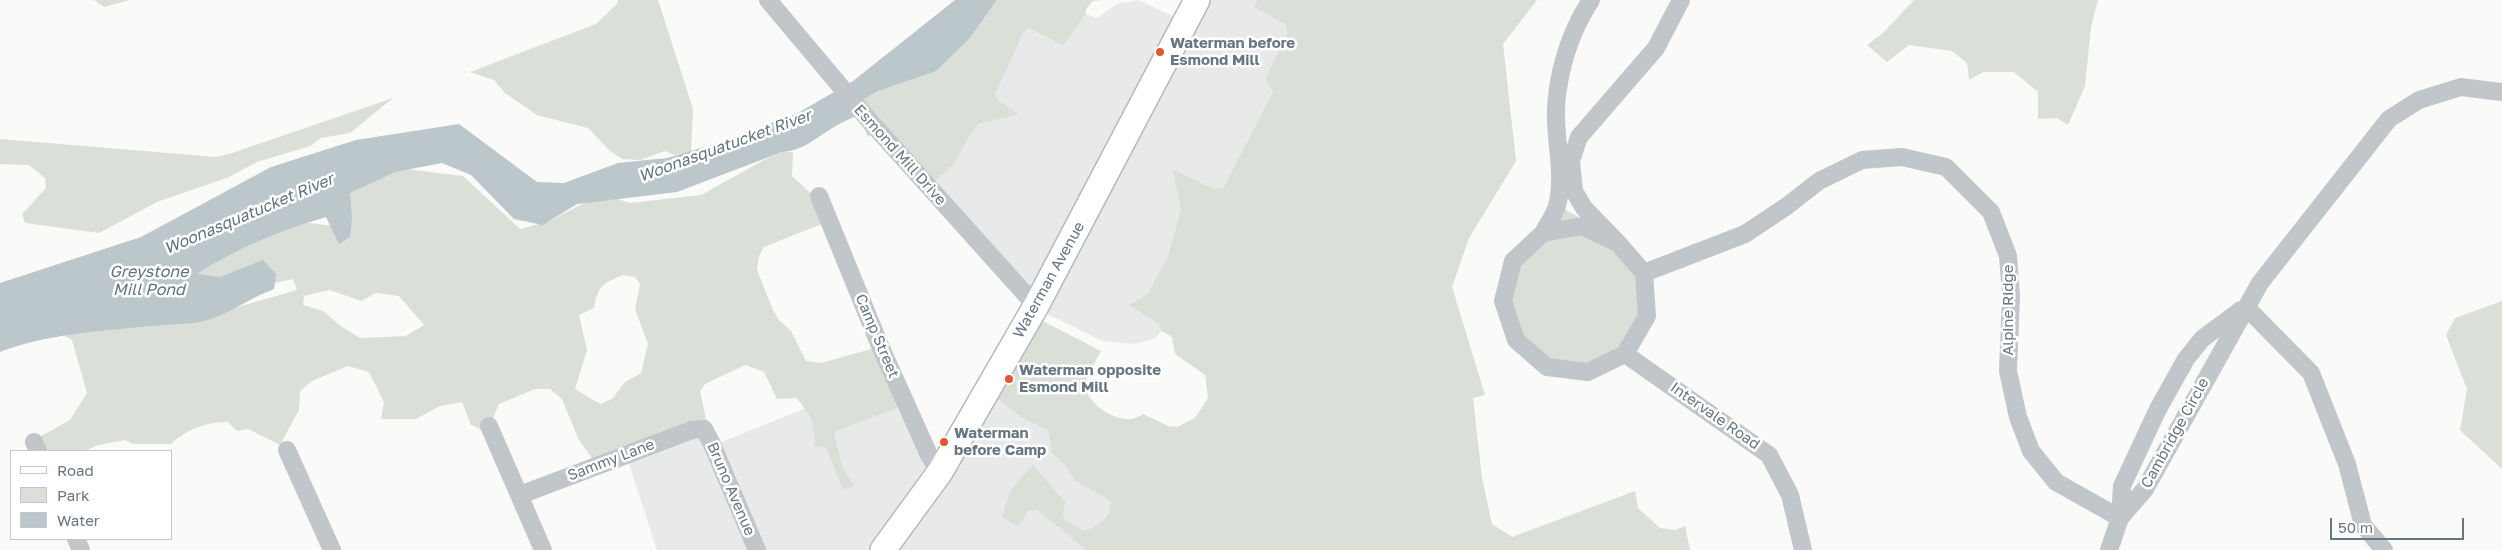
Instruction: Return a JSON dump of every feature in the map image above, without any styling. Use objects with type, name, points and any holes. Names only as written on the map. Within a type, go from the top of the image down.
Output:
[{"type":"main road","name":"Waterman Avenue","points":[[883,550],[940,472],[1036,306],[1197,0]]},
{"type":"street","name":"Esmond Mill Drive","points":[[768,0],[868,119],[1036,306]]},
{"type":"street","points":[[1591,0],[1580,17],[1565,52],[1556,97],[1560,184],[1557,204],[1543,233],[1513,261],[1502,301],[1516,340],[1547,367],[1588,372],[1625,354],[1647,316],[1644,273],[1584,208],[1574,191],[1571,161],[1579,137],[1656,48],[1681,0]]},
{"type":"street","name":"Cambridge Circle","points":[[2120,518],[2145,489],[2260,283],[2389,119],[2419,100],[2461,87],[2502,92]]},
{"type":"street","name":"Alpine Ridge","points":[[1644,273],[1745,234],[1787,206],[1819,181],[1862,160],[1902,157],[1946,167],[1991,212],[2008,256],[2011,296],[2008,371],[2018,417],[2031,451],[2056,482],[2120,518]]},
{"type":"street","name":"Camp Street","points":[[819,196],[881,348],[929,454],[940,472]]},
{"type":"street","points":[[1543,233],[1582,226],[1618,243]]},
{"type":"street","points":[[2246,307],[2311,373],[2348,464],[2362,525],[2384,550]]},
{"type":"street","name":"Cambridge Circle","points":[[2120,518],[2122,486],[2158,409],[2186,360],[2202,339],[2246,307]]},
{"type":"street","name":"Intervale Road","points":[[1625,354],[1769,455],[1790,495],[1803,550]]},
{"type":"street","points":[[489,426],[543,550]]},
{"type":"street","name":"Sammy Lane","points":[[520,495],[692,430],[704,429]]},
{"type":"street","name":"Bruno Avenue","points":[[704,429],[712,442],[757,550]]},
{"type":"street","points":[[287,450],[332,550]]},
{"type":"street","points":[[2109,550],[2120,518]]},
{"type":"shaded area","points":[[1138,0],[1186,22],[1200,0],[1257,0],[1254,7],[1286,25],[1287,33],[1265,79],[1273,92],[1223,188],[1214,189],[1172,169],[1181,209],[1168,256],[1148,294],[1162,331],[1154,339],[1135,344],[1102,341],[1037,309],[927,189],[954,164],[971,133],[979,124],[1018,114],[999,101],[995,94],[1022,33],[1029,28],[1063,46],[1086,14],[1097,18],[1117,4]]},
{"type":"shaded area","points":[[995,397],[1022,418],[1048,430],[1052,453],[1065,465],[1075,481],[1111,500],[1111,508],[1099,527],[1085,531],[1064,519],[1063,511],[1066,503],[1029,510],[1037,510],[1086,550],[657,550],[627,458],[698,432],[714,445],[806,408],[815,432],[814,446],[826,448],[843,490],[853,486],[843,468],[834,432],[898,408],[930,470]]},
{"type":"green space","points":[[94,0],[130,0],[104,7]]},
{"type":"green space","points":[[618,0],[658,0],[693,109],[691,153],[674,155],[665,151],[640,160],[622,159],[610,151],[588,128],[537,115],[505,93],[494,80],[470,72],[596,24],[617,4]]},
{"type":"green space","points":[[997,0],[1103,0],[1093,1],[1086,9],[1086,14],[1063,46],[1029,28],[1023,33],[995,94],[999,101],[1019,114],[979,124],[971,133],[954,164],[927,189],[873,133],[868,137],[854,105],[878,91],[936,70],[970,38]]},
{"type":"green space","points":[[1257,0],[1537,0],[1503,44],[1516,161],[1469,238],[1452,287],[1485,395],[1473,398],[1482,478],[1492,524],[1512,537],[1635,491],[1638,508],[1660,528],[1675,530],[1685,526],[1690,550],[1086,550],[1037,510],[1029,510],[1018,526],[1002,517],[1011,489],[1033,465],[1066,503],[1063,511],[1064,519],[1085,531],[1103,520],[1109,512],[1111,501],[1075,481],[1065,465],[1052,453],[1048,430],[1022,418],[995,397],[1033,316],[1101,351],[1089,374],[1086,388],[1092,401],[1111,415],[1118,418],[1132,419],[1143,414],[1168,426],[1177,427],[1195,418],[1208,398],[1205,375],[1175,354],[1172,337],[1162,331],[1159,324],[1129,305],[1148,294],[1168,256],[1181,209],[1172,169],[1214,189],[1223,188],[1273,92],[1265,79],[1287,33],[1286,25],[1254,7]]},
{"type":"green space","points":[[1914,0],[2098,0],[2091,27],[2085,86],[2068,125],[2057,118],[2038,119],[2038,92],[2014,72],[1983,72],[1969,80],[1967,63],[1952,51],[1909,45],[1887,62],[1867,45],[1882,34]]},
{"type":"green space","points":[[393,98],[350,133],[321,138],[310,146],[257,162],[229,177],[157,202],[99,233],[25,223],[22,214],[46,188],[45,178],[29,165],[0,164],[0,139],[216,157]]},
{"type":"green space","points":[[782,152],[793,152],[792,176],[817,199],[824,223],[764,247],[759,256],[757,270],[773,310],[779,320],[791,331],[806,361],[821,363],[875,348],[898,408],[834,432],[843,468],[854,486],[843,490],[826,448],[814,446],[813,426],[801,403],[796,398],[777,399],[764,372],[745,365],[705,384],[700,391],[707,424],[596,464],[579,440],[562,399],[550,389],[535,389],[499,404],[487,432],[471,425],[462,402],[440,406],[416,419],[381,419],[384,402],[369,372],[348,366],[312,381],[300,391],[299,410],[280,445],[248,429],[237,431],[228,422],[212,423],[197,427],[183,434],[171,444],[133,444],[125,440],[98,445],[87,450],[32,450],[29,443],[70,420],[87,393],[72,340],[57,332],[206,316],[297,290],[293,279],[262,286],[180,281],[213,256],[301,222],[335,226],[349,187],[366,178],[405,169],[463,176],[520,229],[550,221],[601,194],[630,203],[701,195],[764,160]],"holes":[[[623,275],[635,277],[640,284],[635,309],[648,344],[641,373],[625,382],[612,399],[600,404],[575,389],[587,350],[579,315],[594,308],[597,294],[606,283]],[[330,290],[361,301],[376,293],[399,296],[424,325],[406,336],[360,338],[342,327],[323,311],[303,305],[304,296]]]},
{"type":"green space","points":[[1558,206],[1596,230],[1651,282],[1622,357],[1561,372],[1505,322],[1506,263]]},
{"type":"green space","points":[[2502,301],[2502,469],[2460,430],[2467,389],[2446,335],[2455,318]]},
{"type":"water","name":"Greystone Mill Pond","points":[[955,0],[997,0],[970,38],[936,71],[878,91],[854,105],[859,115],[840,123],[810,143],[797,149],[782,152],[677,192],[577,204],[543,225],[514,219],[471,175],[442,163],[395,172],[350,193],[352,218],[350,237],[339,244],[326,217],[260,241],[228,256],[197,274],[220,277],[263,260],[276,274],[274,289],[222,314],[204,321],[191,323],[55,337],[0,352],[0,283],[141,237],[271,167],[356,140],[459,124],[537,182],[564,183],[618,163],[667,158],[718,143],[798,113],[853,81]]},
{"type":"place","name":"Waterman before Esmond Mill","points":[[1160,52]]},
{"type":"place","name":"Waterman opposite Esmond Mill","points":[[1009,379]]},
{"type":"place","name":"Waterman before Camp","points":[[944,442]]},
{"type":"water label","name":"Woonasquatucket River","points":[[725,146]]},
{"type":"water label","name":"Woonasquatucket River","points":[[249,214]]}]
